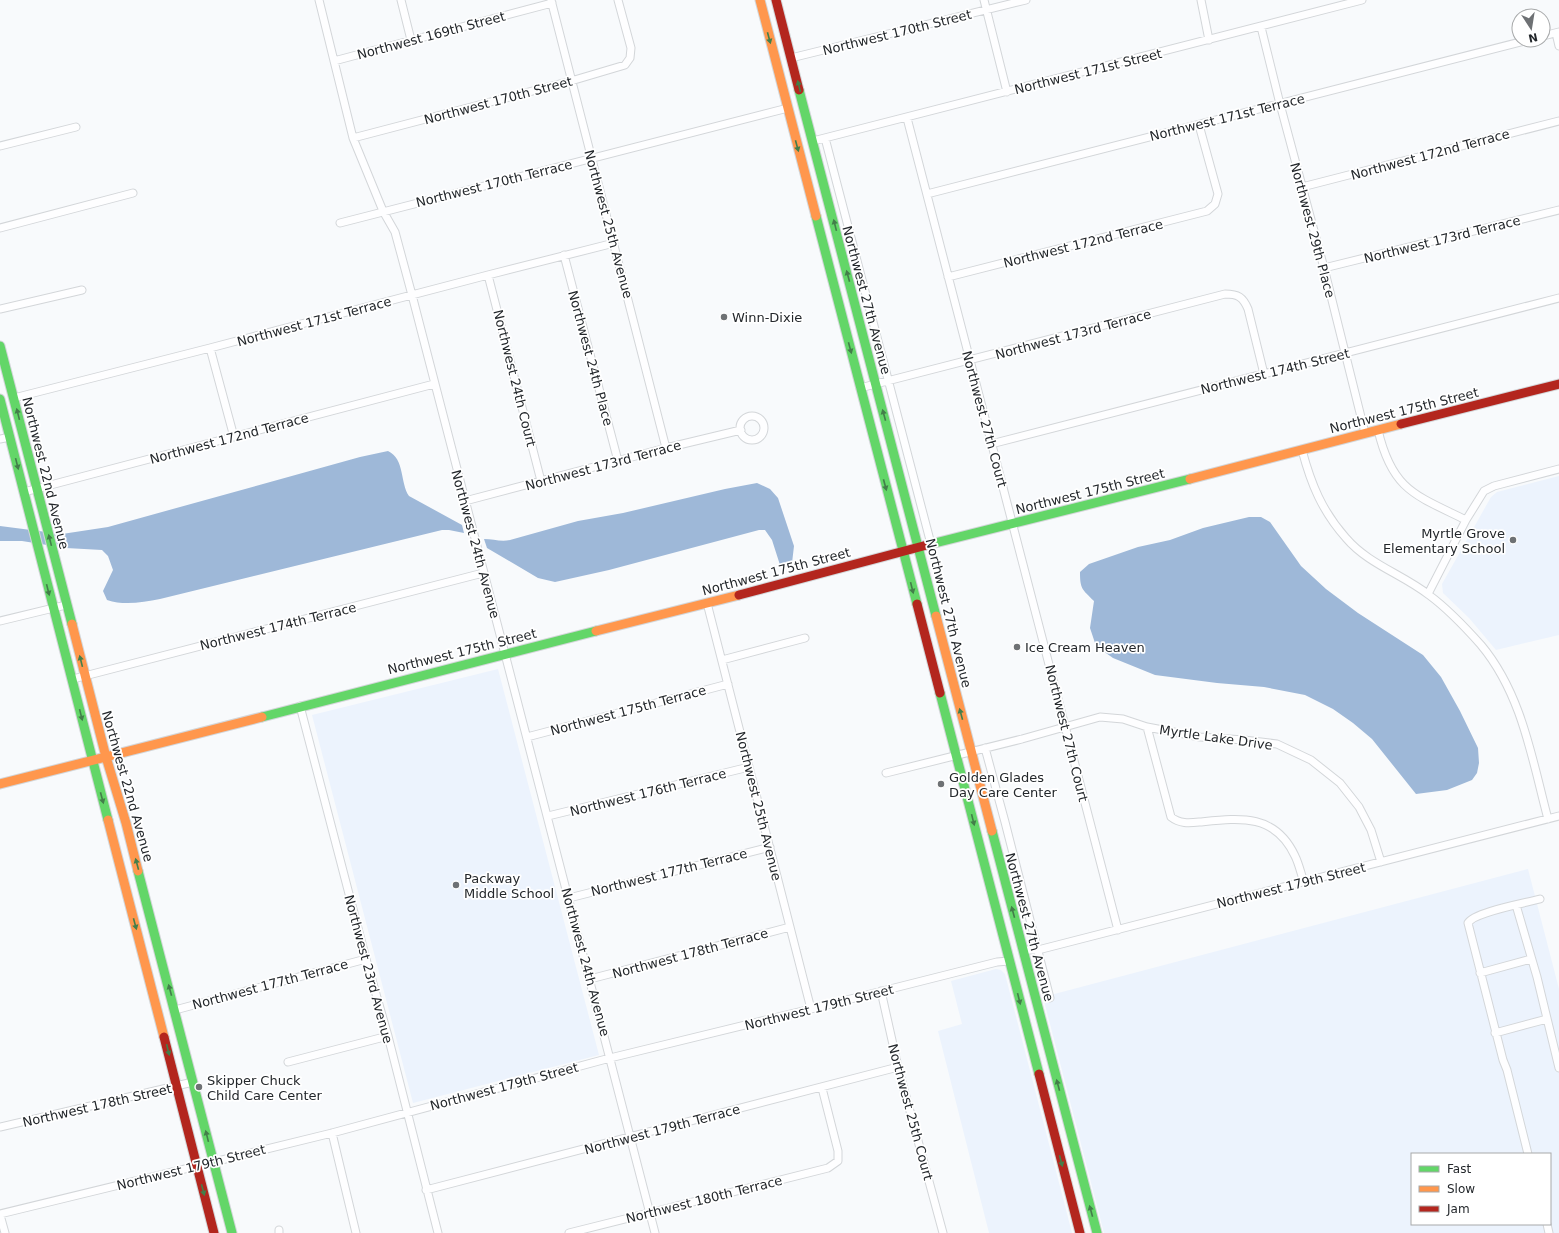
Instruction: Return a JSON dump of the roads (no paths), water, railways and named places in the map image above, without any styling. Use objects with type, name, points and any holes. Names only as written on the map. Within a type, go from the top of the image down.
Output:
[{"type":"main road","points":[[760,0],[1080,1233]]},
{"type":"main road","points":[[772,0],[777,4]]},
{"type":"main road","name":"Northwest 27th Avenue","points":[[777,4],[1097,1233]]},
{"type":"main road","points":[[788,108],[797,114],[812,136]]},
{"type":"main road","points":[[824,249],[840,245]]},
{"type":"main road","name":"Northwest 22nd Avenue","points":[[0,346],[66,605],[106,757],[126,823],[232,1233]]},
{"type":"main road","name":"Northwest 175th Street","points":[[0,784],[707,603],[918,547],[1559,384]]},
{"type":"main road","name":"Northwest 22nd Avenue","points":[[0,399],[214,1233]]},
{"type":"main road","points":[[1002,932],[1014,948],[1023,950]]},
{"type":"main road","points":[[1010,961],[1018,964],[1021,970],[1031,981]]},
{"type":"main road","points":[[1052,1127],[1068,1123]]},
{"type":"street","name":"Northwest 24th Avenue","points":[[319,0],[353,138],[383,211],[395,232],[483,573],[548,816],[655,1233]]},
{"type":"street","points":[[401,0],[411,40]]},
{"type":"street","name":"Northwest 170th Street","points":[[353,138],[572,81],[626,65],[630,58],[631,48],[618,0]]},
{"type":"street","points":[[984,0],[1007,92]]},
{"type":"street","name":"Northwest 170th Street","points":[[792,58],[1026,0]]},
{"type":"street","points":[[1200,0],[1209,40]]},
{"type":"street","name":"Northwest 171st Street","points":[[812,136],[825,138],[907,118],[1362,0]]},
{"type":"street","name":"Northwest 169th Street","points":[[334,61],[551,2]]},
{"type":"street","name":"Northwest 25th Avenue","points":[[551,2],[666,448]]},
{"type":"street","name":"Northwest 29th Place","points":[[1261,27],[1324,268],[1365,433]]},
{"type":"street","points":[[1557,32],[1559,46]]},
{"type":"street","name":"Northwest 171st Terrace","points":[[927,194],[1511,44]]},
{"type":"street","name":"Northwest 170th Terrace","points":[[340,223],[788,108]]},
{"type":"street","name":"Northwest 27th Court","points":[[907,118],[1118,930]]},
{"type":"street","name":"Northwest 172nd Terrace","points":[[1302,188],[1559,121]]},
{"type":"street","name":"Northwest 172nd Terrace","points":[[948,277],[1208,211],[1215,204],[1218,194],[1199,125]]},
{"type":"street","points":[[0,146],[76,127]]},
{"type":"street","points":[[825,138],[931,544]]},
{"type":"street","points":[[0,228],[133,193]]},
{"type":"street","name":"Northwest 173rd Terrace","points":[[1324,268],[1559,210]]},
{"type":"street","name":"Northwest 171st Terrace","points":[[14,398],[614,243]]},
{"type":"street","name":"Northwest 24th Place","points":[[564,255],[618,461]]},
{"type":"street","name":"Northwest 24th Court","points":[[488,275],[541,481]]},
{"type":"street","points":[[0,309],[82,290]]},
{"type":"street","name":"Northwest 173rd Terrace","points":[[860,388],[970,361],[1225,294],[1238,295],[1245,301],[1264,374]]},
{"type":"street","name":"Northwest 174th Street","points":[[991,444],[1559,298]]},
{"type":"street","points":[[210,348],[234,436]]},
{"type":"street","name":"Northwest 172nd Terrace","points":[[24,492],[434,384]]},
{"type":"street","name":"Northwest 173rd Terrace","points":[[465,501],[666,448],[741,430]]},
{"type":"street","points":[[1378,430],[1382,448],[1394,474],[1402,484],[1428,502],[1466,520]]},
{"type":"street","points":[[0,439],[10,437]]},
{"type":"street","points":[[1302,450],[1309,477],[1318,497],[1346,539],[1370,559],[1428,594],[1458,620],[1482,646],[1508,685],[1523,724],[1548,819]]},
{"type":"street","points":[[1428,594],[1466,520],[1484,491],[1494,486],[1559,469]]},
{"type":"street","name":"Northwest 174th Terrace","points":[[73,679],[483,573]]},
{"type":"street","name":"Northwest 25th Avenue","points":[[707,603],[811,1009]]},
{"type":"street","points":[[0,620],[66,605]]},
{"type":"street","points":[[722,660],[805,638]]},
{"type":"street","name":"Northwest 175th Terrace","points":[[526,737],[728,684]]},
{"type":"street","name":"Northwest 23rd Avenue","points":[[300,706],[366,959],[388,1036],[438,1233]]},
{"type":"street","name":"Myrtle Lake Drive","points":[[886,773],[1100,717],[1123,719],[1147,727],[1200,737],[1277,744],[1311,760],[1340,783],[1359,807],[1371,830],[1381,862]]},
{"type":"street","points":[[1147,727],[1171,817],[1176,821],[1184,823],[1231,819],[1247,820],[1275,829],[1287,842],[1295,856],[1304,882]]},
{"type":"street","points":[[985,748],[1050,998]]},
{"type":"street","name":"Northwest 176th Terrace","points":[[548,816],[749,767]]},
{"type":"street","name":"Northwest 179th Street","points":[[1023,950],[1038,950],[1118,930],[1559,816]]},
{"type":"street","name":"Northwest 177th Terrace","points":[[569,898],[770,847]]},
{"type":"street","points":[[1528,1153],[1507,1070],[1495,1033],[1468,923],[1470,919],[1480,915],[1540,899]]},
{"type":"street","points":[[1516,906],[1559,1068]]},
{"type":"street","name":"Northwest 178th Terrace","points":[[590,979],[790,927]]},
{"type":"street","name":"Northwest 177th Terrace","points":[[175,1010],[366,959]]},
{"type":"street","points":[[1480,973],[1531,959]]},
{"type":"street","name":"Northwest 179th Street","points":[[0,1215],[332,1133],[610,1058],[997,962],[1010,961]]},
{"type":"street","name":"Northwest 25th Court","points":[[881,991],[898,1067],[943,1233]]},
{"type":"street","points":[[1495,1033],[1547,1019]]},
{"type":"street","points":[[288,1062],[388,1036]]},
{"type":"street","name":"Northwest 179th Terrace","points":[[426,1190],[631,1138],[898,1067]]},
{"type":"street","name":"Northwest 178th Street","points":[[0,1127],[193,1082]]},
{"type":"street","name":"Northwest 180th Terrace","points":[[569,1233],[828,1168],[838,1161],[838,1151],[822,1088]]},
{"type":"street","points":[[332,1133],[356,1233]]},
{"type":"street","points":[[0,1215],[5,1233]]},
{"type":"water","points":[[388,451],[400,465],[404,485],[409,496],[462,525],[464,533],[442,530],[160,599],[127,603],[107,600],[103,591],[113,570],[108,556],[102,550],[66,548],[22,541],[0,541],[0,526],[62,534],[108,527],[360,457]]},
{"type":"water","points":[[757,483],[770,489],[778,498],[794,546],[792,563],[780,565],[772,540],[765,530],[759,530],[609,570],[555,582],[538,578],[487,548],[484,539],[503,541],[510,540],[578,521],[623,513]]},
{"type":"water","points":[[1249,517],[1261,517],[1270,522],[1301,566],[1326,589],[1358,613],[1423,655],[1441,677],[1478,748],[1479,763],[1477,773],[1472,780],[1447,790],[1416,794],[1372,739],[1333,709],[1305,695],[1264,687],[1155,675],[1113,658],[1096,646],[1090,628],[1094,601],[1082,588],[1080,578],[1080,572],[1089,564],[1138,547],[1170,540],[1203,528]]},
{"type":"place","name":"Winn-Dixie","points":[[724,317]]},
{"type":"place","name":"Myrtle Grove Elementary School","points":[[1513,540]]},
{"type":"place","name":"Ice Cream Heaven","points":[[1017,647]]},
{"type":"place","name":"Golden Glades Day Care Center","points":[[941,784]]},
{"type":"place","name":"Packway Middle School","points":[[456,885]]},
{"type":"place","name":"Skipper Chuck Child Care Center","points":[[199,1087]]}]
